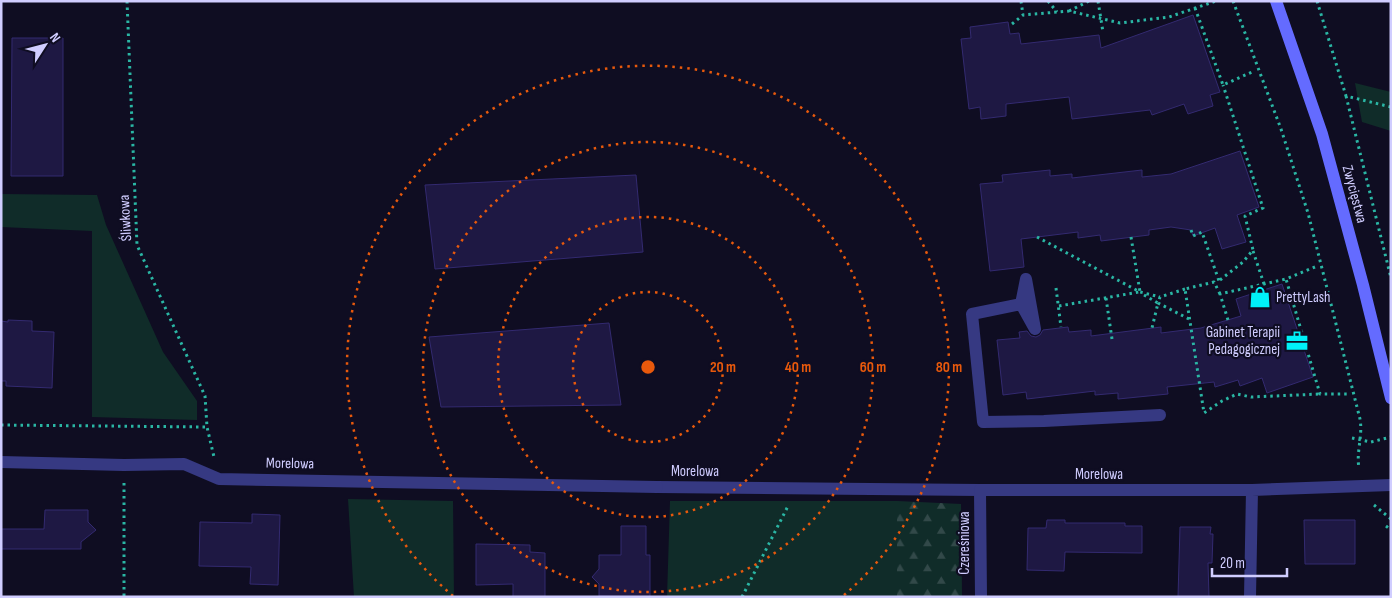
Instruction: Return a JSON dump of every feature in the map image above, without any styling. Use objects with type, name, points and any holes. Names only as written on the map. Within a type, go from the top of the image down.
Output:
[{"type":"main road","name":"Zwycięstwa","points":[[1276,1],[1322,134],[1391,398]]},
{"type":"street","points":[[1021,304],[972,314],[983,422],[1160,415]]},
{"type":"street","name":"Morelowa","points":[[1,462],[124,465],[184,464],[219,479],[657,487],[1252,490],[1391,485]]},
{"type":"street","name":"Czereśniowa","points":[[980,490],[980,597]]},
{"type":"street","points":[[1250,597],[1252,490]]},
{"type":"path","name":"Śliwkowa","points":[[128,1],[137,245],[204,396],[207,427],[219,479]]},
{"type":"path","points":[[1021,1],[1023,15]]},
{"type":"path","points":[[1048,1],[1057,12]]},
{"type":"path","points":[[1069,11],[1089,1]]},
{"type":"path","points":[[1098,1],[1103,32]]},
{"type":"path","points":[[1012,24],[1023,15],[1069,11],[1120,23],[1169,17],[1216,1]]},
{"type":"path","points":[[1233,1],[1282,129],[1308,213],[1360,419],[1359,468]]},
{"type":"path","points":[[1317,1],[1346,96],[1391,278]]},
{"type":"path","points":[[1195,8],[1223,85],[1263,208],[1245,216],[1264,284]]},
{"type":"path","points":[[1223,85],[1252,72]]},
{"type":"path","points":[[1346,96],[1391,107]]},
{"type":"path","points":[[1191,230],[1193,236],[1202,232],[1220,280]]},
{"type":"path","points":[[1037,237],[1190,319]]},
{"type":"path","points":[[1132,237],[1140,292]]},
{"type":"path","points":[[1059,306],[1140,292],[1160,297],[1214,282],[1220,280],[1243,262],[1253,250]]},
{"type":"path","points":[[1220,294],[1286,279],[1315,267]]},
{"type":"path","points":[[1286,279],[1320,394]]},
{"type":"path","points":[[1214,282],[1228,320]]},
{"type":"path","points":[[1056,288],[1061,328]]},
{"type":"path","points":[[1185,289],[1204,413],[1237,394],[1251,397],[1347,394]]},
{"type":"path","points":[[1152,328],[1160,297]]},
{"type":"path","points":[[1106,298],[1112,339]]},
{"type":"path","points":[[1,425],[207,427]]},
{"type":"path","points":[[1352,438],[1371,442],[1391,437]]},
{"type":"path","points":[[124,465],[124,597]]},
{"type":"path","points":[[742,597],[797,487]]},
{"type":"path","points":[[1386,526],[1391,530]]},
{"type":"green space","points":[[1355,83],[1391,92],[1391,131],[1362,122]]},
{"type":"green space","points":[[1,194],[97,195],[106,225],[163,352],[197,401],[197,420],[92,417],[92,231],[1,227]]},
{"type":"green space","points":[[348,499],[453,501],[454,597],[354,597]]},
{"type":"green space","points":[[670,501],[897,501],[897,597],[667,597]]},
{"type":"green space","points":[[897,501],[961,504],[962,597],[897,597]]},
{"type":"building","points":[[1193,15],[1220,92],[1210,95],[1213,106],[1188,114],[1184,104],[1152,115],[1150,110],[1072,119],[1069,97],[1006,104],[1006,116],[981,119],[980,107],[969,109],[961,39],[971,38],[970,27],[1008,22],[1010,34],[1019,33],[1021,44],[1099,35],[1101,48]]},
{"type":"building","points":[[12,38],[63,38],[63,176],[11,176]]},
{"type":"building","points":[[1240,151],[1259,207],[1237,215],[1246,242],[1222,249],[1215,228],[1193,236],[1191,230],[1171,227],[1149,230],[1149,235],[1101,241],[1100,235],[1078,238],[1078,232],[1021,239],[1024,267],[990,271],[980,184],[1003,182],[1002,175],[1050,170],[1050,176],[1072,174],[1072,178],[1142,170],[1142,177],[1171,174]]},
{"type":"building","points":[[636,175],[643,252],[435,269],[425,185]]},
{"type":"building","points":[[1282,284],[1313,377],[1267,393],[1262,378],[1240,386],[1238,380],[1215,387],[1214,382],[1167,387],[1168,394],[1118,399],[1118,393],[1095,395],[1095,391],[1027,399],[1026,392],[1003,395],[997,340],[1020,338],[1019,332],[1027,331],[1031,336],[1036,337],[1043,330],[1068,327],[1069,332],[1091,330],[1091,336],[1161,327],[1161,333],[1201,328],[1241,316],[1236,299]]},
{"type":"building","points":[[8,320],[32,321],[32,331],[54,332],[52,388],[6,386],[6,381],[1,381],[1,321],[8,322]]},
{"type":"building","points":[[609,323],[621,405],[441,407],[429,337]]},
{"type":"building","points":[[45,510],[88,510],[88,522],[96,530],[81,542],[81,549],[1,549],[1,529],[44,529]]},
{"type":"building","points":[[252,514],[280,515],[278,585],[250,584],[251,567],[199,566],[200,522],[252,523]]},
{"type":"building","points":[[1047,520],[1065,520],[1065,523],[1125,523],[1125,526],[1142,526],[1142,553],[1065,552],[1064,571],[1027,570],[1028,528],[1046,528]]},
{"type":"building","points":[[1304,520],[1355,520],[1355,564],[1305,564]]},
{"type":"building","points":[[621,526],[646,526],[646,555],[650,555],[650,597],[599,596],[599,584],[592,577],[599,569],[599,555],[621,555]]},
{"type":"building","points":[[1180,527],[1211,527],[1210,534],[1213,534],[1212,563],[1208,563],[1209,597],[1178,597]]},
{"type":"building","points":[[476,544],[530,545],[530,552],[545,553],[545,597],[513,597],[513,584],[476,585]]},
{"type":"place","name":"PrettyLash","points":[[1260,297]]},
{"type":"place","name":"Gabinet Terapii Pedagogicznej","points":[[1297,341]]}]
